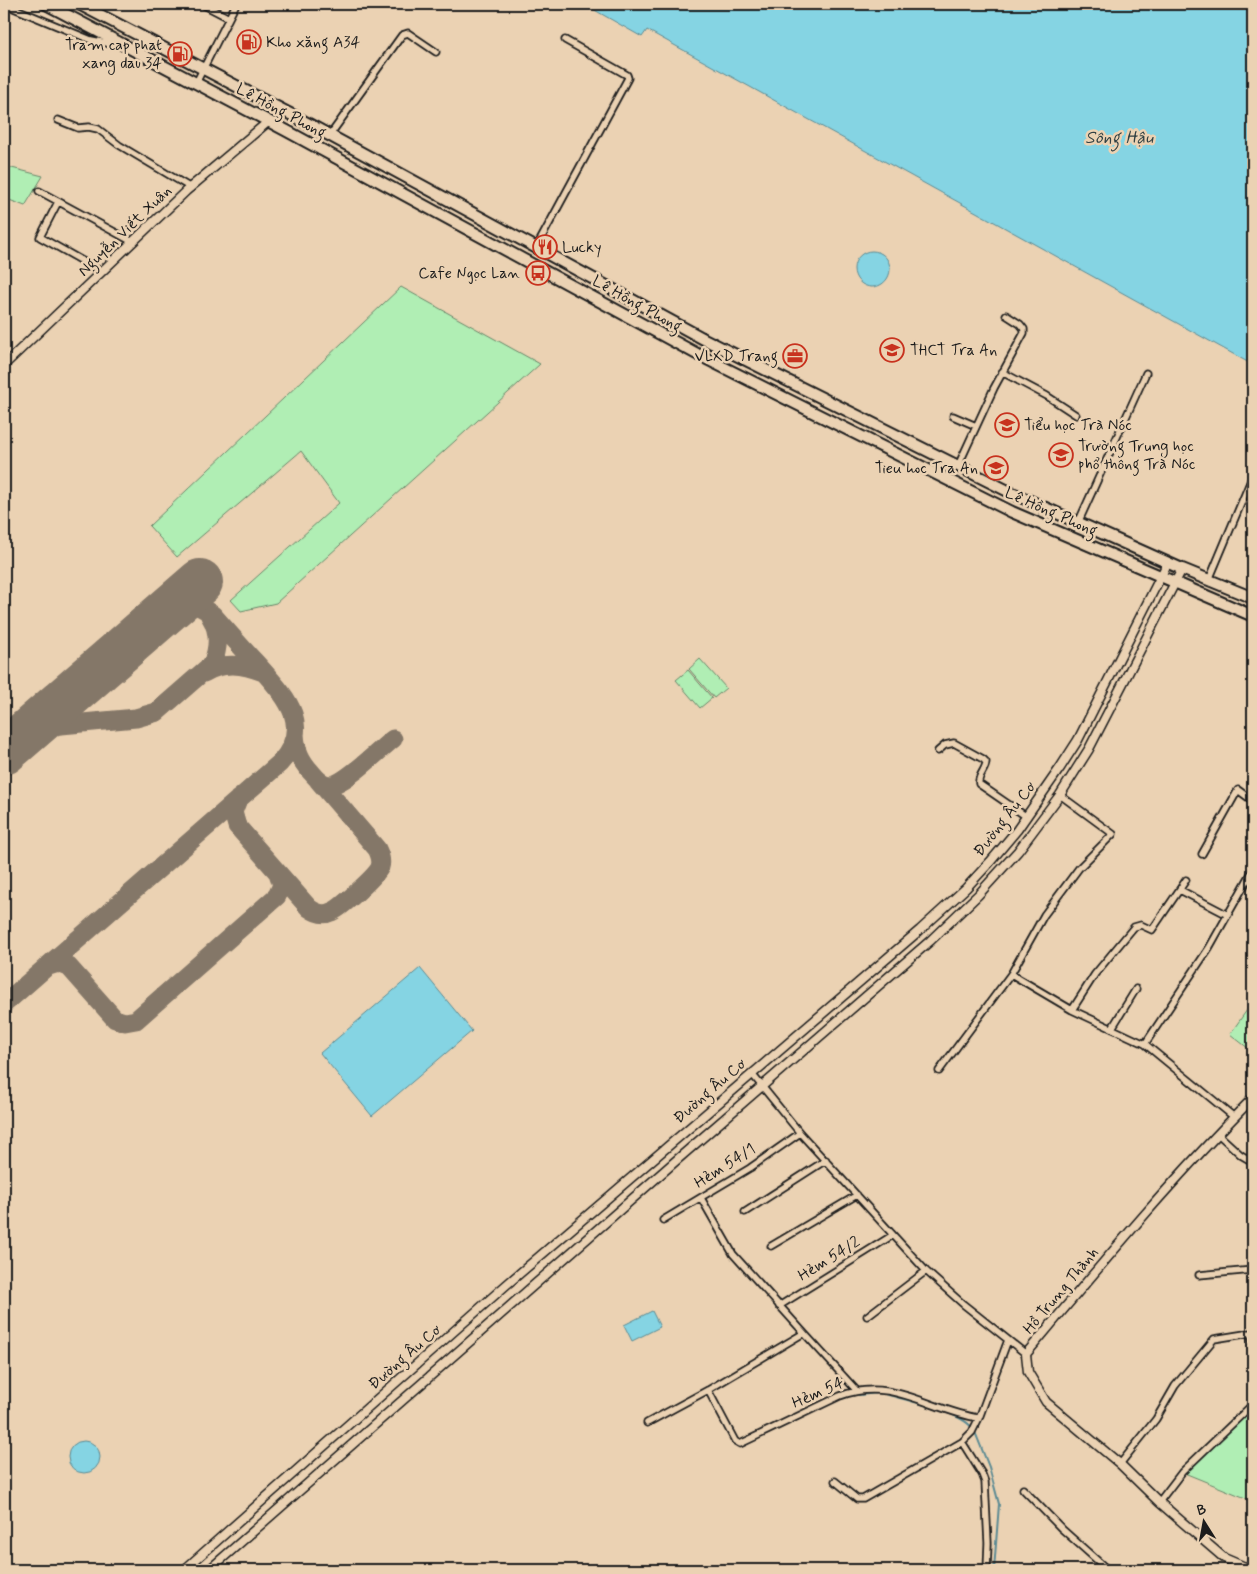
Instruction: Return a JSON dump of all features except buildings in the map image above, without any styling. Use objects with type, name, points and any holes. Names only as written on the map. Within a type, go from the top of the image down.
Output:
[{"type":"highway","name":"Lê Hồng Phong","points":[[46,4],[269,121],[697,354],[1012,512],[1253,616]]},
{"type":"highway","name":"Lê Hồng Phong","points":[[79,4],[94,7],[704,339],[1012,493],[1182,569],[1253,598]]},
{"type":"highway","points":[[287,131],[294,116]]},
{"type":"street","points":[[4,4],[91,40],[126,46]]},
{"type":"street","points":[[202,4],[229,18]]},
{"type":"street","points":[[196,83],[236,4]]},
{"type":"street","points":[[330,135],[402,35],[408,34],[436,52]]},
{"type":"street","points":[[536,248],[628,78],[627,75],[565,40]]},
{"type":"street","points":[[58,120],[78,128],[89,127],[98,129],[119,145],[191,188]]},
{"type":"street","name":"Nguyễn Viết Xuân","points":[[4,365],[191,188],[269,121]]},
{"type":"street","points":[[39,191],[134,242]]},
{"type":"street","points":[[58,202],[40,237],[102,272]]},
{"type":"street","points":[[958,466],[1002,372],[1024,333],[1024,329],[1020,324],[1006,315]]},
{"type":"street","points":[[1002,372],[1047,396],[1076,415]]},
{"type":"street","points":[[1078,523],[1146,373]]},
{"type":"street","points":[[953,416],[976,426]]},
{"type":"street","points":[[1209,580],[1253,475]]},
{"type":"street","name":"Đường Âu Cơ","points":[[184,1570],[505,1286],[900,947],[972,882],[1018,830],[1078,740],[1168,562]]},
{"type":"street","name":"Đường Âu Cơ","points":[[209,1570],[910,958],[978,895],[1035,829],[1060,795],[1089,749],[1182,569]]},
{"type":"street","points":[[938,751],[945,745],[954,743],[983,759],[986,765],[978,781],[979,784],[1026,817]]},
{"type":"street","points":[[1202,854],[1238,790],[1253,801]]},
{"type":"street","points":[[939,1072],[1011,974],[1044,915],[1079,868],[1113,834],[1060,795]]},
{"type":"street","points":[[1145,1044],[1209,948],[1253,870]]},
{"type":"street","points":[[1072,1010],[1094,974],[1134,927],[1141,926],[1152,930],[1186,880]]},
{"type":"street","points":[[1180,890],[1228,915]]},
{"type":"street","points":[[900,947],[910,958]]},
{"type":"street","points":[[1011,974],[1072,1010],[1145,1044],[1234,1118]]},
{"type":"street","points":[[1112,1028],[1136,989]]},
{"type":"street","points":[[752,1074],[800,1133],[926,1271],[963,1304],[1026,1354]]},
{"type":"street","name":"Hồ Trung Thành","points":[[1252,1570],[1224,1558],[1159,1502],[1120,1464],[1046,1402],[1028,1372],[1026,1354],[1107,1256],[1253,1098]]},
{"type":"street","name":"Hẻm 54/1","points":[[663,1220],[750,1168],[800,1133]]},
{"type":"street","points":[[1218,1134],[1241,1155],[1253,1162]]},
{"type":"street","points":[[745,1212],[826,1160]]},
{"type":"street","points":[[771,1246],[857,1195]]},
{"type":"street","points":[[701,1198],[734,1254],[857,1391]]},
{"type":"street","name":"Hẻm 54/2","points":[[779,1306],[893,1236]]},
{"type":"street","points":[[1200,1275],[1253,1270]]},
{"type":"street","points":[[867,1316],[926,1271]]},
{"type":"street","points":[[647,1422],[708,1390],[804,1333]]},
{"type":"street","points":[[1120,1464],[1156,1418],[1175,1386],[1214,1339],[1251,1333],[1253,1347]]},
{"type":"street","points":[[835,1481],[857,1499],[863,1499],[962,1442],[973,1430],[979,1418],[1008,1340]]},
{"type":"street","name":"Hẻm 54","points":[[708,1390],[735,1441],[740,1444],[840,1396],[857,1391],[890,1391],[979,1418]]},
{"type":"street","points":[[1159,1502],[1182,1472],[1253,1404]]},
{"type":"street","points":[[962,1442],[984,1478],[988,1543],[987,1570]]},
{"type":"street","points":[[1023,1489],[1062,1529],[1108,1570]]},
{"type":"street","points":[[223,1536],[234,1548]]},
{"type":"green space","points":[[4,166],[43,176],[25,206],[4,198]]},
{"type":"green space","points":[[401,287],[540,364],[276,603],[241,611],[231,600],[339,503],[301,451],[177,557],[149,526]]},
{"type":"green space","points":[[700,659],[726,688],[714,698],[689,669]]},
{"type":"green space","points":[[688,670],[712,698],[700,708],[676,680]]},
{"type":"green space","points":[[1247,1010],[1253,1015],[1253,1052],[1230,1034]]},
{"type":"green space","points":[[1253,1404],[1253,1501],[1182,1472]]},
{"type":"water","name":"Sông Hậu","points":[[580,4],[1253,4],[1253,365],[647,30],[642,37],[591,8]]},
{"type":"water","points":[[872,251],[885,256],[890,269],[885,282],[872,287],[859,282],[854,269],[859,256]]},
{"type":"water","points":[[420,968],[472,1031],[372,1116],[320,1053]]},
{"type":"water","points":[[652,1311],[660,1327],[632,1341],[624,1325]]},
{"type":"water","points":[[84,1441],[90,1442],[95,1446],[99,1451],[99,1463],[95,1468],[90,1472],[84,1473],[78,1472],[73,1468],[69,1463],[68,1457],[69,1451],[73,1446],[78,1442]]},
{"type":"waterway","points":[[859,1395],[878,1393]]},
{"type":"waterway","points":[[885,1394],[945,1412],[966,1422],[972,1428]]},
{"type":"waterway","points":[[975,1432],[989,1467],[999,1504],[994,1570]]},
{"type":"taxiway","points":[[4,1004],[280,763],[290,749],[295,735],[295,723],[292,710],[277,687],[213,615],[197,605],[180,599]]},
{"type":"taxiway","points":[[15,742],[30,731],[40,727],[136,718],[157,712],[212,664],[216,652],[217,634],[210,616]]},
{"type":"taxiway","points":[[204,673],[226,665],[248,667],[263,672]]},
{"type":"taxiway","points":[[295,734],[296,745],[301,759],[319,781],[330,785],[353,773],[393,739]]},
{"type":"taxiway","points":[[238,799],[233,812],[237,826],[309,908],[325,914],[342,905],[365,884],[380,867],[381,860],[377,849],[318,780]]},
{"type":"taxiway","points":[[46,967],[58,963],[69,967],[115,1019],[125,1022],[136,1020],[277,896],[282,885],[278,873]]},
{"type":"runway","points":[[4,752],[200,582]]},
{"type":"place","name":"Kho xăng A34","points":[[249,42]]},
{"type":"place","name":"Tram cap phat xang dau 34","points":[[180,54]]},
{"type":"place","name":"Lucky","points":[[545,247]]},
{"type":"place","name":"Cafe Ngọc Lan","points":[[538,273]]},
{"type":"place","name":"THCT Tra An","points":[[892,350]]},
{"type":"place","name":"VLXD Trang","points":[[795,356]]},
{"type":"place","name":"Tiểu học Trà Nóc","points":[[1007,425]]},
{"type":"place","name":"Trường Trung học phổ thông Trà Nóc","points":[[1061,455]]},
{"type":"place","name":"Tieu hoc Tra An","points":[[996,468]]}]
